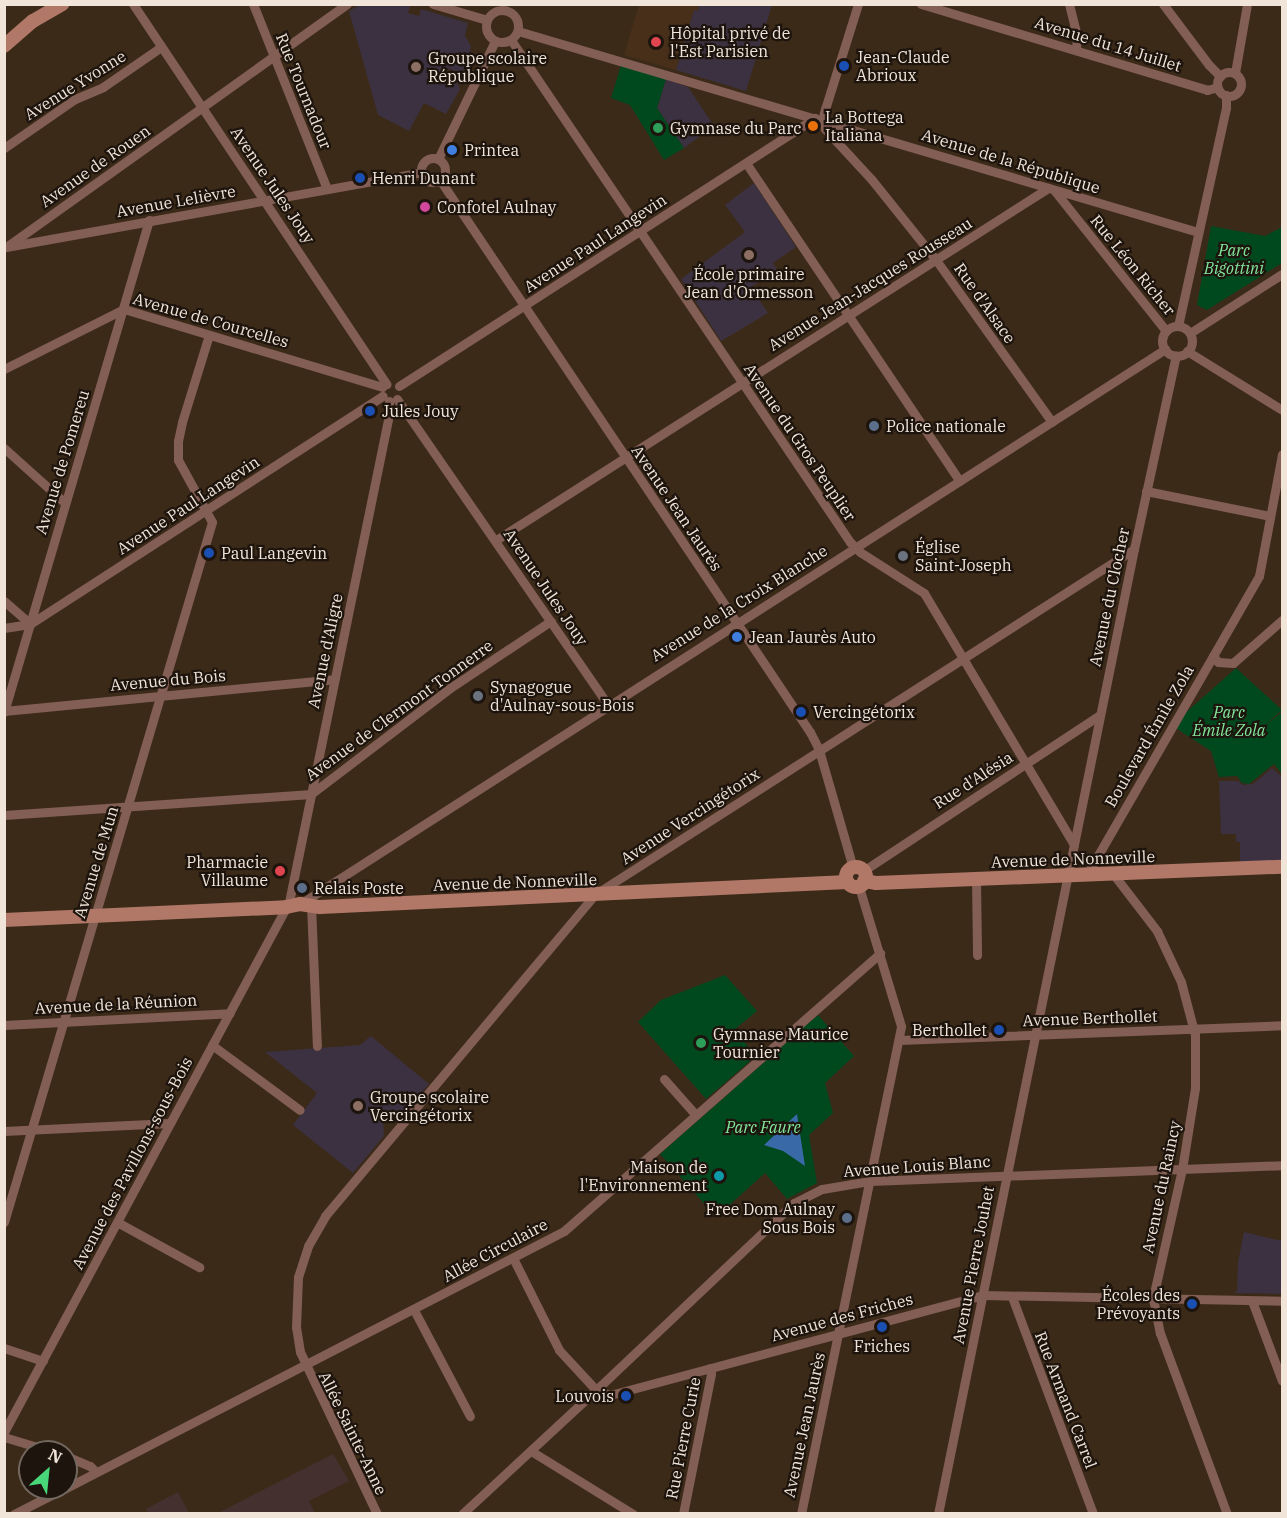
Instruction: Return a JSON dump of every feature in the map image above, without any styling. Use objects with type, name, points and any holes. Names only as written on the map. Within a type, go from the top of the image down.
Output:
[{"type":"street","points":[[4,46],[33,21],[62,4]]},
{"type":"street","name":"Avenue Jules Jouy","points":[[133,4],[266,201],[387,393],[496,540],[608,705]]},
{"type":"street","name":"Rue Tournadour","points":[[253,4],[327,189]]},
{"type":"street","name":"Avenue de Rouen","points":[[5,247],[204,108],[347,4]]},
{"type":"street","points":[[433,4],[487,20]]},
{"type":"street","points":[[819,119],[858,4]]},
{"type":"street","name":"Avenue du 14 Juillet","points":[[921,4],[1207,90],[1218,87]]},
{"type":"street","points":[[1069,4],[1077,35],[1076,50]]},
{"type":"street","points":[[1162,4],[1220,76]]},
{"type":"street","points":[[1235,73],[1247,4]]},
{"type":"street","points":[[511,8],[518,22],[518,31],[511,40],[503,42],[495,40],[486,30],[487,20],[494,12],[511,8]]},
{"type":"street","name":"Avenue de la République","points":[[518,31],[1198,232]]},
{"type":"street","points":[[438,159],[495,40]]},
{"type":"street","name":"Avenue du Gros Peuplier","points":[[511,40],[855,547],[924,593],[1074,846]]},
{"type":"street","name":"Avenue Yvonne","points":[[4,148],[75,99],[103,87],[161,47]]},
{"type":"street","points":[[1227,72],[1235,73],[1240,79],[1239,90],[1233,95],[1226,95],[1218,87],[1220,76],[1227,72]]},
{"type":"street","points":[[1178,326],[1226,108],[1226,95]]},
{"type":"street","name":"Avenue Paul Langevin","points":[[399,386],[819,119]]},
{"type":"street","name":"Rue d'Alsace","points":[[819,119],[825,129],[872,180],[936,260],[1052,422]]},
{"type":"street","points":[[438,159],[445,169],[440,180],[428,181],[422,171],[425,162],[438,159]]},
{"type":"street","points":[[746,164],[960,481]]},
{"type":"street","name":"Avenue Lelièvre","points":[[5,247],[422,171]]},
{"type":"street","name":"Avenue Jean Jaurès","points":[[440,180],[819,750],[901,1026],[801,1514]]},
{"type":"street","name":"Avenue Jean-Jacques Rousseau","points":[[496,540],[848,315],[1051,189]]},
{"type":"street","name":"Rue Léon Richer","points":[[1051,189],[1166,331]]},
{"type":"street","name":"Avenue de Pomereu","points":[[5,711],[64,503],[149,220]]},
{"type":"street","points":[[1190,333],[1282,274]]},
{"type":"street","name":"Avenue de Courcelles","points":[[4,369],[124,309],[387,393],[394,382],[399,386]]},
{"type":"street","points":[[1178,326],[1190,333],[1192,343],[1187,351],[1176,355],[1165,349],[1163,340],[1166,331],[1178,326]]},
{"type":"street","points":[[208,511],[195,494],[178,460],[177,441],[209,335]]},
{"type":"street","name":"Avenue de la Croix Blanche","points":[[299,906],[608,705],[1165,349]]},
{"type":"street","points":[[1187,351],[1282,410]]},
{"type":"street","name":"Avenue du Clocher","points":[[1074,846],[1176,355]]},
{"type":"street","name":"Avenue Paul Langevin","points":[[4,628],[30,624],[208,511],[387,393]]},
{"type":"street","name":"Avenue d'Aligre","points":[[299,906],[311,794],[387,424],[387,393]]},
{"type":"street","points":[[4,448],[64,503]]},
{"type":"street","points":[[1213,656],[1258,576],[1282,454]]},
{"type":"street","points":[[1146,491],[1270,516]]},
{"type":"street","name":"Avenue de Mun","points":[[4,1222],[66,1021],[95,915],[130,805],[212,522],[208,511]]},
{"type":"street","name":"Avenue Vercingétorix","points":[[304,1365],[296,1327],[298,1277],[308,1246],[325,1216],[594,895],[1134,549]]},
{"type":"street","points":[[4,601],[30,624]]},
{"type":"street","name":"Boulevard Émile Zola","points":[[1086,876],[1213,656],[1218,662],[1233,663],[1282,620]]},
{"type":"street","name":"Avenue de Clermont Tonnerre","points":[[4,815],[311,794],[450,688],[551,621]]},
{"type":"street","name":"Avenue du Bois","points":[[5,711],[334,680]]},
{"type":"street","name":"Rue d'Alésia","points":[[857,878],[1100,715]]},
{"type":"street","name":"Avenue Pierre Jouhet","points":[[938,1514],[1074,846]]},
{"type":"street","name":"Avenue de Nonneville","points":[[4,920],[594,895],[857,878],[976,879],[1282,867]]},
{"type":"street","name":"Avenue du Raincy","points":[[1114,874],[1157,931],[1181,982],[1193,1028],[1197,1068],[1182,1169],[1153,1299],[1160,1333],[1227,1514]]},
{"type":"street","points":[[976,879],[977,955]]},
{"type":"street","points":[[299,906],[317,1046]]},
{"type":"street","name":"Avenue des Pavillons-sous-Bois","points":[[4,1432],[212,1045],[299,906]]},
{"type":"street","name":"Allée Circulaire","points":[[78,1482],[564,1231],[880,953]]},
{"type":"street","name":"Avenue de la Réunion","points":[[4,1025],[230,1013]]},
{"type":"street","name":"Avenue Berthollet","points":[[899,1040],[1282,1025]]},
{"type":"street","points":[[212,1045],[300,1110]]},
{"type":"street","points":[[664,1079],[696,1115]]},
{"type":"street","points":[[4,1131],[170,1123]]},
{"type":"street","name":"Avenue Louis Blanc","points":[[596,1390],[794,1203],[822,1189],[871,1181],[1282,1166]]},
{"type":"street","points":[[117,1222],[199,1267]]},
{"type":"street","points":[[462,1514],[596,1390],[559,1350],[513,1258]]},
{"type":"street","name":"Avenue des Friches","points":[[596,1390],[610,1395],[983,1295],[1282,1301]]},
{"type":"street","name":"Rue Armand Carrel","points":[[1012,1297],[1093,1514]]},
{"type":"street","points":[[1252,1301],[1282,1381]]},
{"type":"street","points":[[414,1310],[470,1416]]},
{"type":"street","points":[[4,1348],[43,1360]]},
{"type":"street","name":"Allée Sainte-Anne","points":[[304,1365],[377,1514]]},
{"type":"street","name":"Rue Pierre Curie","points":[[683,1514],[710,1368]]},
{"type":"street","points":[[531,1451],[633,1514]]},
{"type":"street","points":[[78,1461],[90,1466],[96,1472]]},
{"type":"street","name":"Allée Circulaire","points":[[14,1514],[28,1510],[45,1500]]},
{"type":"shaded area","name":"Groupe scolaire République","points":[[359,5],[406,5],[410,6],[408,13],[419,16],[421,9],[468,23],[465,35],[471,46],[467,68],[464,68],[462,73],[446,68],[443,77],[458,84],[460,89],[446,114],[424,103],[409,131],[378,115],[349,11]]},
{"type":"shaded area","name":"Hôpital privé de l'Est Parisien","points":[[639,5],[699,5],[697,11],[694,10],[676,70],[624,55]]},
{"type":"shaded area","points":[[699,5],[772,5],[746,91],[676,70],[694,10],[698,11]]},
{"type":"shaded area","points":[[666,79],[688,87],[714,126],[684,148],[657,108]]},
{"type":"shaded area","name":"École primaire Jean d'Ormesson","points":[[754,183],[796,247],[773,263],[778,271],[751,287],[768,313],[721,341],[681,279],[745,232],[725,205]]},
{"type":"shaded area","points":[[1272,768],[1282,777],[1282,861],[1240,863],[1240,842],[1236,842],[1236,834],[1221,834],[1219,781],[1238,781],[1243,785],[1253,784]]},
{"type":"shaded area","name":"Groupe scolaire Vercingétorix","points":[[371,1036],[429,1084],[398,1119],[383,1121],[384,1136],[353,1173],[293,1125],[317,1093],[265,1052],[360,1045]]},
{"type":"shaded area","points":[[1244,1232],[1282,1241],[1282,1294],[1234,1293],[1237,1291],[1238,1262]]},
{"type":"shaded area","points":[[333,1454],[349,1481],[309,1501],[315,1513],[218,1513]]},
{"type":"shaded area","points":[[178,1492],[189,1513],[148,1513],[146,1509]]},
{"type":"green space","name":"Gymnase du Parc","points":[[621,65],[666,79],[657,108],[684,148],[664,160],[630,105],[611,98]]},
{"type":"green space","name":"Parc Bigottini","points":[[1211,226],[1265,236],[1282,227],[1282,263],[1207,310],[1197,305]]},
{"type":"green space","name":"Parc Émile Zola","points":[[1236,668],[1282,710],[1263,727],[1282,712],[1282,774],[1274,764],[1249,784],[1242,783],[1237,776],[1219,777],[1211,751],[1174,727],[1182,716]]},
{"type":"green space","name":"Gymnase Maurice Tournier","points":[[725,975],[757,1011],[734,1030],[756,1056],[706,1099],[638,1022],[661,1000]]},
{"type":"green space","name":"Parc Faure","points":[[818,1015],[854,1056],[825,1083],[833,1113],[809,1135],[817,1183],[787,1199],[765,1173],[716,1217],[660,1154]]},
{"type":"water","points":[[797,1114],[805,1166],[783,1151],[764,1145]]},
{"type":"place","name":"Hôpital privé de l'Est Parisien","points":[[656,42]]},
{"type":"place","name":"Jean-Claude Abrioux","points":[[844,66]]},
{"type":"place","name":"Groupe scolaire République","points":[[416,67]]},
{"type":"place","name":"La Bottega Italiana","points":[[813,126]]},
{"type":"place","name":"Gymnase du Parc","points":[[658,128]]},
{"type":"place","name":"Printea","points":[[452,150]]},
{"type":"place","name":"Henri Dunant","points":[[360,178]]},
{"type":"place","name":"Confotel Aulnay","points":[[425,207]]},
{"type":"place","name":"École primaire Jean d'Ormesson","points":[[749,255]]},
{"type":"place","name":"Jules Jouy","points":[[370,411]]},
{"type":"place","name":"Police nationale","points":[[874,426]]},
{"type":"place","name":"Paul Langevin","points":[[209,553]]},
{"type":"place","name":"Église Saint-Joseph","points":[[903,556]]},
{"type":"place","name":"Jean Jaurès Auto","points":[[737,637]]},
{"type":"place","name":"Synagogue d'Aulnay-sous-Bois","points":[[478,696]]},
{"type":"place","name":"Vercingétorix","points":[[801,712]]},
{"type":"place","name":"Pharmacie Villaume","points":[[280,871]]},
{"type":"place","name":"Relais Poste","points":[[302,888]]},
{"type":"place","name":"Berthollet","points":[[999,1030]]},
{"type":"place","name":"Gymnase Maurice Tournier","points":[[701,1043]]},
{"type":"place","name":"Groupe scolaire Vercingétorix","points":[[358,1106]]},
{"type":"place","name":"Maison de l'Environnement","points":[[719,1176]]},
{"type":"place","name":"Free Dom Aulnay Sous Bois","points":[[847,1218]]},
{"type":"place","name":"Écoles des Prévoyants","points":[[1192,1304]]},
{"type":"place","name":"Friches","points":[[882,1327]]},
{"type":"place","name":"Louvois","points":[[626,1396]]}]
